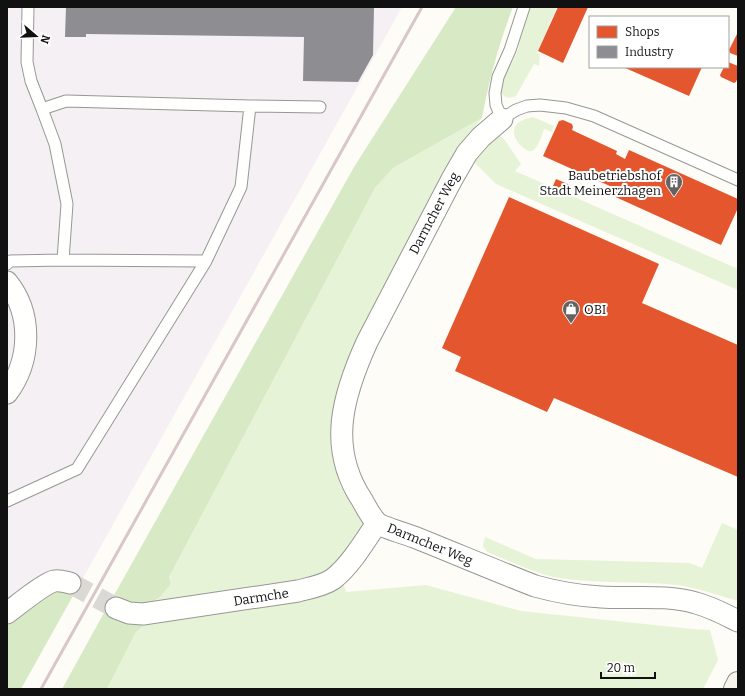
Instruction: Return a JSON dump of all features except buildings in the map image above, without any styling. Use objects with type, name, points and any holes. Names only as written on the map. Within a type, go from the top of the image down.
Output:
[{"type":"main road","points":[[735,689],[738,683]]},
{"type":"street","name":"Darmcher Weg","points":[[502,119],[481,137],[467,153],[367,342],[356,366],[347,393],[342,417],[341,440],[345,467],[355,490],[377,523],[534,586],[561,593],[601,597],[670,599],[695,602],[738,621]]},
{"type":"street","points":[[7,282],[19,301],[24,316],[26,336],[25,350],[17,379],[7,393]]},
{"type":"street","name":"Darmche","points":[[116,608],[129,613],[143,614],[316,587],[332,579],[349,562],[377,523]]},
{"type":"street","points":[[7,613],[45,586],[54,582],[62,581],[70,583]]},
{"type":"lane","points":[[28,7],[27,62],[31,81],[55,144],[68,204],[63,260]]},
{"type":"lane","points":[[524,7],[510,50],[498,77],[495,93],[496,105],[502,119],[516,110],[527,106],[540,105],[566,108],[594,116],[738,180]]},
{"type":"lane","points":[[42,109],[66,101],[250,106],[320,106]]},
{"type":"lane","points":[[7,501],[78,469],[206,261],[241,186],[250,106]]},
{"type":"lane","points":[[7,264],[10,261],[63,260],[206,261]]},
{"type":"shaded area","points":[[7,7],[402,7],[82,580],[57,570],[7,605]]},
{"type":"green space","points":[[456,7],[513,7],[495,62],[482,118],[393,168],[375,188],[169,577],[171,584],[160,597],[144,608],[113,597],[354,167]]},
{"type":"green space","points":[[529,7],[557,7],[537,53],[540,54],[539,66],[534,64],[516,96],[507,97],[500,91],[504,75],[513,61],[518,49]]},
{"type":"green space","points":[[533,117],[554,126],[552,132],[544,129],[540,141],[536,147],[532,151],[528,151],[523,148],[515,138],[514,132],[516,126],[522,121]]},
{"type":"green space","points":[[482,118],[451,159],[355,346],[332,418],[331,450],[340,485],[352,506],[361,517],[363,524],[360,533],[343,560],[312,581],[144,608],[160,597],[171,584],[169,577],[375,188],[393,168]]},
{"type":"green space","points":[[499,135],[504,139],[521,164],[515,171],[738,269],[738,290],[496,184],[475,163],[478,152]]},
{"type":"green space","points":[[722,523],[738,530],[738,600],[699,589],[677,585],[588,581],[559,578],[531,570],[487,552],[483,546],[485,537],[536,559],[690,563],[702,568]]},
{"type":"green space","points":[[342,580],[346,592],[426,585],[521,611],[710,630],[718,660],[703,689],[107,689],[136,632],[149,621]]},
{"type":"green space","points":[[62,589],[74,594],[21,689],[7,689],[7,621],[42,594]]},
{"type":"green space","points":[[105,611],[130,621],[149,621],[136,632],[107,689],[62,689]]},
{"type":"tunnel","points":[[70,583],[116,608]]},
{"type":"railway","points":[[41,689],[422,7]]},
{"type":"place","name":"Baubetriebshof Stadt Meinerzhagen","points":[[674,197]]},
{"type":"place","name":"OBI","points":[[571,324]]}]
